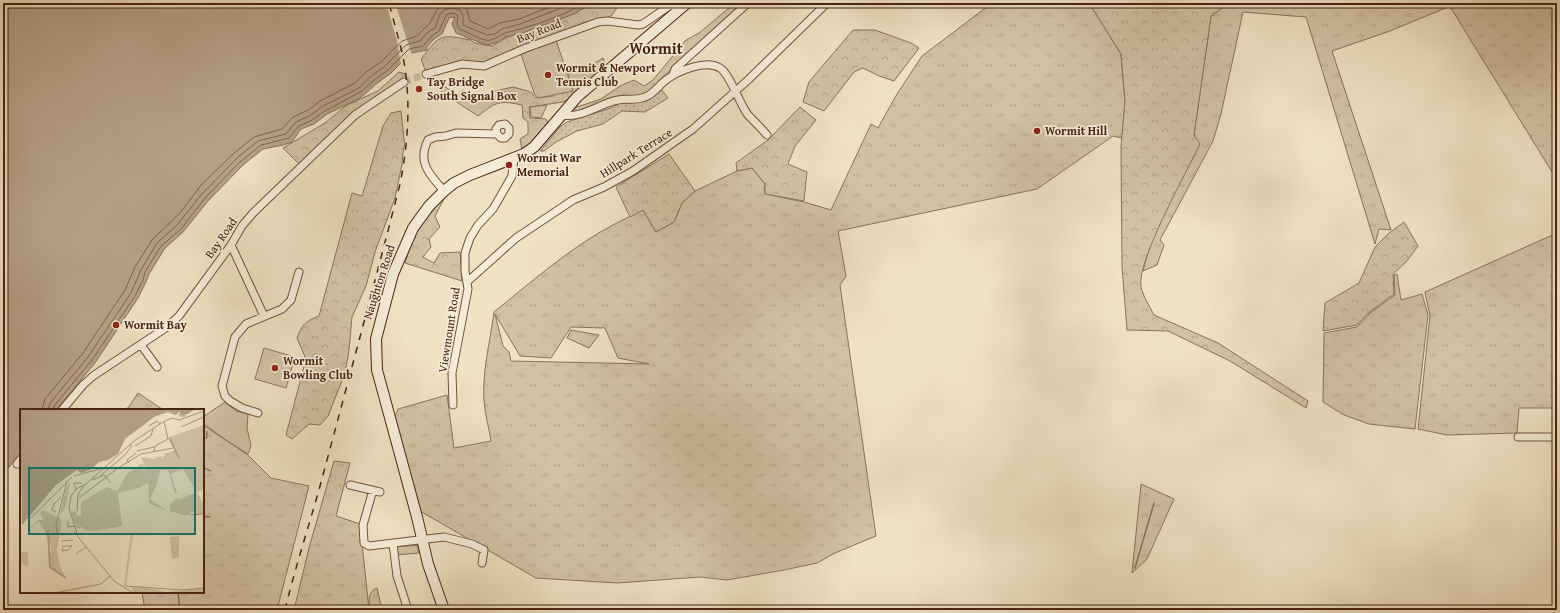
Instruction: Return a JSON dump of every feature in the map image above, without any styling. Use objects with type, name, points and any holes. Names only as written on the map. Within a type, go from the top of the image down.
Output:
[{"type":"main road","name":"Naughton Road","points":[[444,610],[431,574],[379,377],[375,349],[387,295],[404,247],[412,228],[436,198],[444,191],[470,175],[514,158],[534,147],[577,97],[683,6]]},
{"type":"street","points":[[673,75],[675,69],[748,3]]},
{"type":"street","name":"Hillpark Terrace","points":[[467,282],[516,238],[567,204],[633,171],[668,148],[693,129],[827,3]]},
{"type":"street","name":"Bay Road","points":[[426,74],[462,64],[484,66],[533,45],[598,22],[608,21],[638,25],[642,24],[669,6],[683,6]]},
{"type":"street","points":[[565,112],[571,116],[593,110],[619,99],[645,97],[673,75],[698,65],[707,64],[722,69],[727,75],[734,91],[748,114],[767,134]]},
{"type":"street","name":"Bay Road","points":[[63,409],[83,385],[93,376],[167,327],[179,316],[231,245],[242,226],[253,213],[355,115],[404,82]]},
{"type":"street","points":[[444,191],[429,174],[424,161],[423,149],[428,140],[436,136],[456,134],[497,134]]},
{"type":"street","name":"Viewmount Road","points":[[453,405],[452,373],[467,295],[465,253],[470,238],[478,225],[493,209],[512,176],[514,158]]},
{"type":"street","points":[[231,245],[264,316]]},
{"type":"street","points":[[258,413],[242,408],[230,401],[225,396],[222,386],[235,337],[246,324],[282,309],[291,300],[299,272]]},
{"type":"street","points":[[141,345],[157,367]]},
{"type":"street","points":[[1518,437],[1557,437]]},
{"type":"street","points":[[350,485],[380,492]]},
{"type":"street","points":[[373,490],[363,525],[364,543],[369,546],[423,543],[444,537],[472,544],[484,550],[482,563]]},
{"type":"street","points":[[393,544],[397,576],[408,610]]},
{"type":"green space","points":[[594,3],[622,3],[611,16],[573,28],[486,63],[426,72],[421,59],[437,40],[442,38],[460,38],[471,40],[474,43],[492,46],[505,38],[573,14]]},
{"type":"green space","points":[[735,3],[746,3],[690,51],[648,92],[641,95],[612,97],[595,105],[576,111],[574,109],[601,99],[620,86],[634,80],[644,86],[653,80],[686,40],[699,33]]},
{"type":"green space","points":[[992,3],[1089,3],[1121,54],[1125,101],[1122,138],[1113,136],[1037,189],[838,231],[846,276],[840,285],[876,536],[835,553],[817,563],[784,570],[727,580],[700,577],[617,583],[536,578],[420,511],[394,420],[398,409],[447,395],[454,448],[491,441],[485,411],[484,379],[494,312],[564,256],[602,231],[643,210],[656,232],[674,222],[682,203],[695,191],[737,171],[752,168],[765,184],[765,194],[804,202],[831,210],[871,124],[878,128],[897,94],[922,56]],"holes":[[[495,314],[520,356],[551,358],[571,327],[605,328],[618,358],[649,364],[511,361],[509,352],[503,346]]]},
{"type":"green space","points":[[1089,3],[1229,3],[1211,16],[1194,135],[1200,144],[1154,238],[1146,258],[1141,287],[1154,315],[1218,343],[1308,401],[1306,408],[1230,361],[1168,331],[1127,330],[1122,267],[1121,146],[1125,101],[1121,54]]},
{"type":"green space","points":[[1229,3],[1446,3],[1448,7],[1390,31],[1332,51],[1391,230],[1379,229],[1375,244],[1306,17],[1243,12],[1221,114],[1213,141],[1160,240],[1164,245],[1157,265],[1143,271],[1150,245],[1194,135],[1211,16]]},
{"type":"green space","points":[[1448,3],[1557,3],[1557,180],[1449,5]]},
{"type":"green space","points":[[853,30],[875,30],[911,43],[919,48],[894,81],[863,68],[854,72],[824,111],[803,102],[809,82]]},
{"type":"green space","name":"Wormit & Newport Tennis Club","points":[[556,40],[573,91],[538,98],[534,93],[521,54]]},
{"type":"green space","points":[[603,58],[606,66],[570,98],[563,102],[529,107],[530,118],[546,119],[549,125],[534,144],[522,150],[520,139],[528,134],[528,122],[523,118],[522,105],[498,103],[478,116],[443,93],[432,82],[437,81],[458,96],[463,90],[484,101],[491,92],[513,87],[531,92],[536,98],[553,96],[568,87],[569,70],[588,67]]},
{"type":"green space","points":[[399,72],[406,74],[406,79],[355,113],[300,165],[283,148],[325,123],[347,105],[378,91]]},
{"type":"green space","points":[[661,89],[668,98],[645,112],[622,111],[603,124],[577,131],[556,142],[544,151],[540,151],[560,127],[567,122],[611,108],[622,102],[648,100]]},
{"type":"green space","points":[[547,105],[541,118],[531,117],[530,107]]},
{"type":"green space","points":[[800,107],[816,120],[795,146],[788,164],[807,172],[804,201],[765,194],[765,184],[752,168],[737,171],[736,163],[768,140]]},
{"type":"green space","points":[[401,111],[405,144],[395,198],[375,252],[366,286],[352,317],[345,373],[328,416],[320,425],[309,424],[292,439],[286,435],[306,359],[297,338],[305,324],[319,316],[352,193],[362,196],[383,126],[391,113]]},
{"type":"green space","points":[[669,154],[695,191],[682,203],[674,222],[656,232],[643,210],[630,217],[616,187]]},
{"type":"green space","points":[[446,195],[435,216],[440,227],[429,239],[431,247],[423,257],[434,263],[440,253],[460,252],[462,281],[405,263],[412,240],[424,220]]},
{"type":"green space","points":[[1404,222],[1418,246],[1406,262],[1393,274],[1394,294],[1367,314],[1357,325],[1323,331],[1325,303],[1359,283],[1375,247],[1388,234]]},
{"type":"green space","points":[[1557,233],[1557,408],[1519,408],[1517,433],[1447,435],[1418,429],[1430,316],[1425,292]]},
{"type":"green space","points":[[1397,274],[1401,300],[1422,294],[1428,315],[1415,429],[1369,424],[1344,415],[1323,402],[1324,333],[1357,327],[1370,313],[1395,295],[1394,275]]},
{"type":"green space","points":[[571,330],[599,335],[589,348],[567,338]]},
{"type":"green space","name":"Wormit Bowling Club","points":[[264,348],[295,357],[286,388],[255,379]]},
{"type":"green space","points":[[138,393],[162,409],[124,409],[128,408]]},
{"type":"green space","points":[[225,402],[236,411],[248,414],[247,428],[251,446],[248,454],[204,424],[204,416]]},
{"type":"green space","points":[[204,426],[248,455],[271,478],[309,486],[277,610],[145,610],[142,593],[204,593],[204,517],[210,517],[204,516],[204,468],[211,471],[204,468],[204,439],[207,438],[207,431],[206,438],[204,438]]},
{"type":"green space","points":[[334,461],[350,463],[336,516],[360,524],[369,610],[294,610],[309,548]]},
{"type":"green space","points":[[1141,484],[1174,499],[1147,559],[1132,573]]},
{"type":"green space","points":[[417,545],[419,553],[396,555],[395,547]]},
{"type":"green space","points":[[377,588],[382,610],[370,610],[370,594]]},
{"type":"water","points":[[3,3],[592,3],[574,14],[523,33],[505,37],[499,42],[486,45],[456,33],[452,24],[455,17],[449,18],[442,34],[434,39],[427,47],[427,50],[411,53],[391,73],[357,100],[327,114],[314,124],[301,129],[292,142],[263,149],[243,165],[208,201],[183,232],[165,248],[149,274],[138,298],[95,363],[57,409],[20,409],[20,454],[3,474]]},
{"type":"pier","points":[[386,3],[395,3],[412,55],[401,65],[397,41]]},
{"type":"waterway","points":[[1135,568],[1154,503]]},
{"type":"waterway","points":[[178,593],[180,610]]},
{"type":"tunnel","points":[[404,82],[426,74]]},
{"type":"railway","points":[[285,610],[352,366],[403,169],[408,123],[406,77],[399,40],[389,3]]},
{"type":"place","name":"Wormit & Newport Tennis Club","points":[[548,75]]},
{"type":"place","name":"Tay Bridge South Signal Box","points":[[419,89]]},
{"type":"place","name":"Wormit Hill","points":[[1037,131]]},
{"type":"place","name":"Wormit War Memorial","points":[[509,165]]},
{"type":"place","name":"Wormit Bay","points":[[116,325]]},
{"type":"place","name":"Wormit Bowling Club","points":[[275,368]]},
{"type":"district","name":"Wormit","points":[[656,48]]}]
